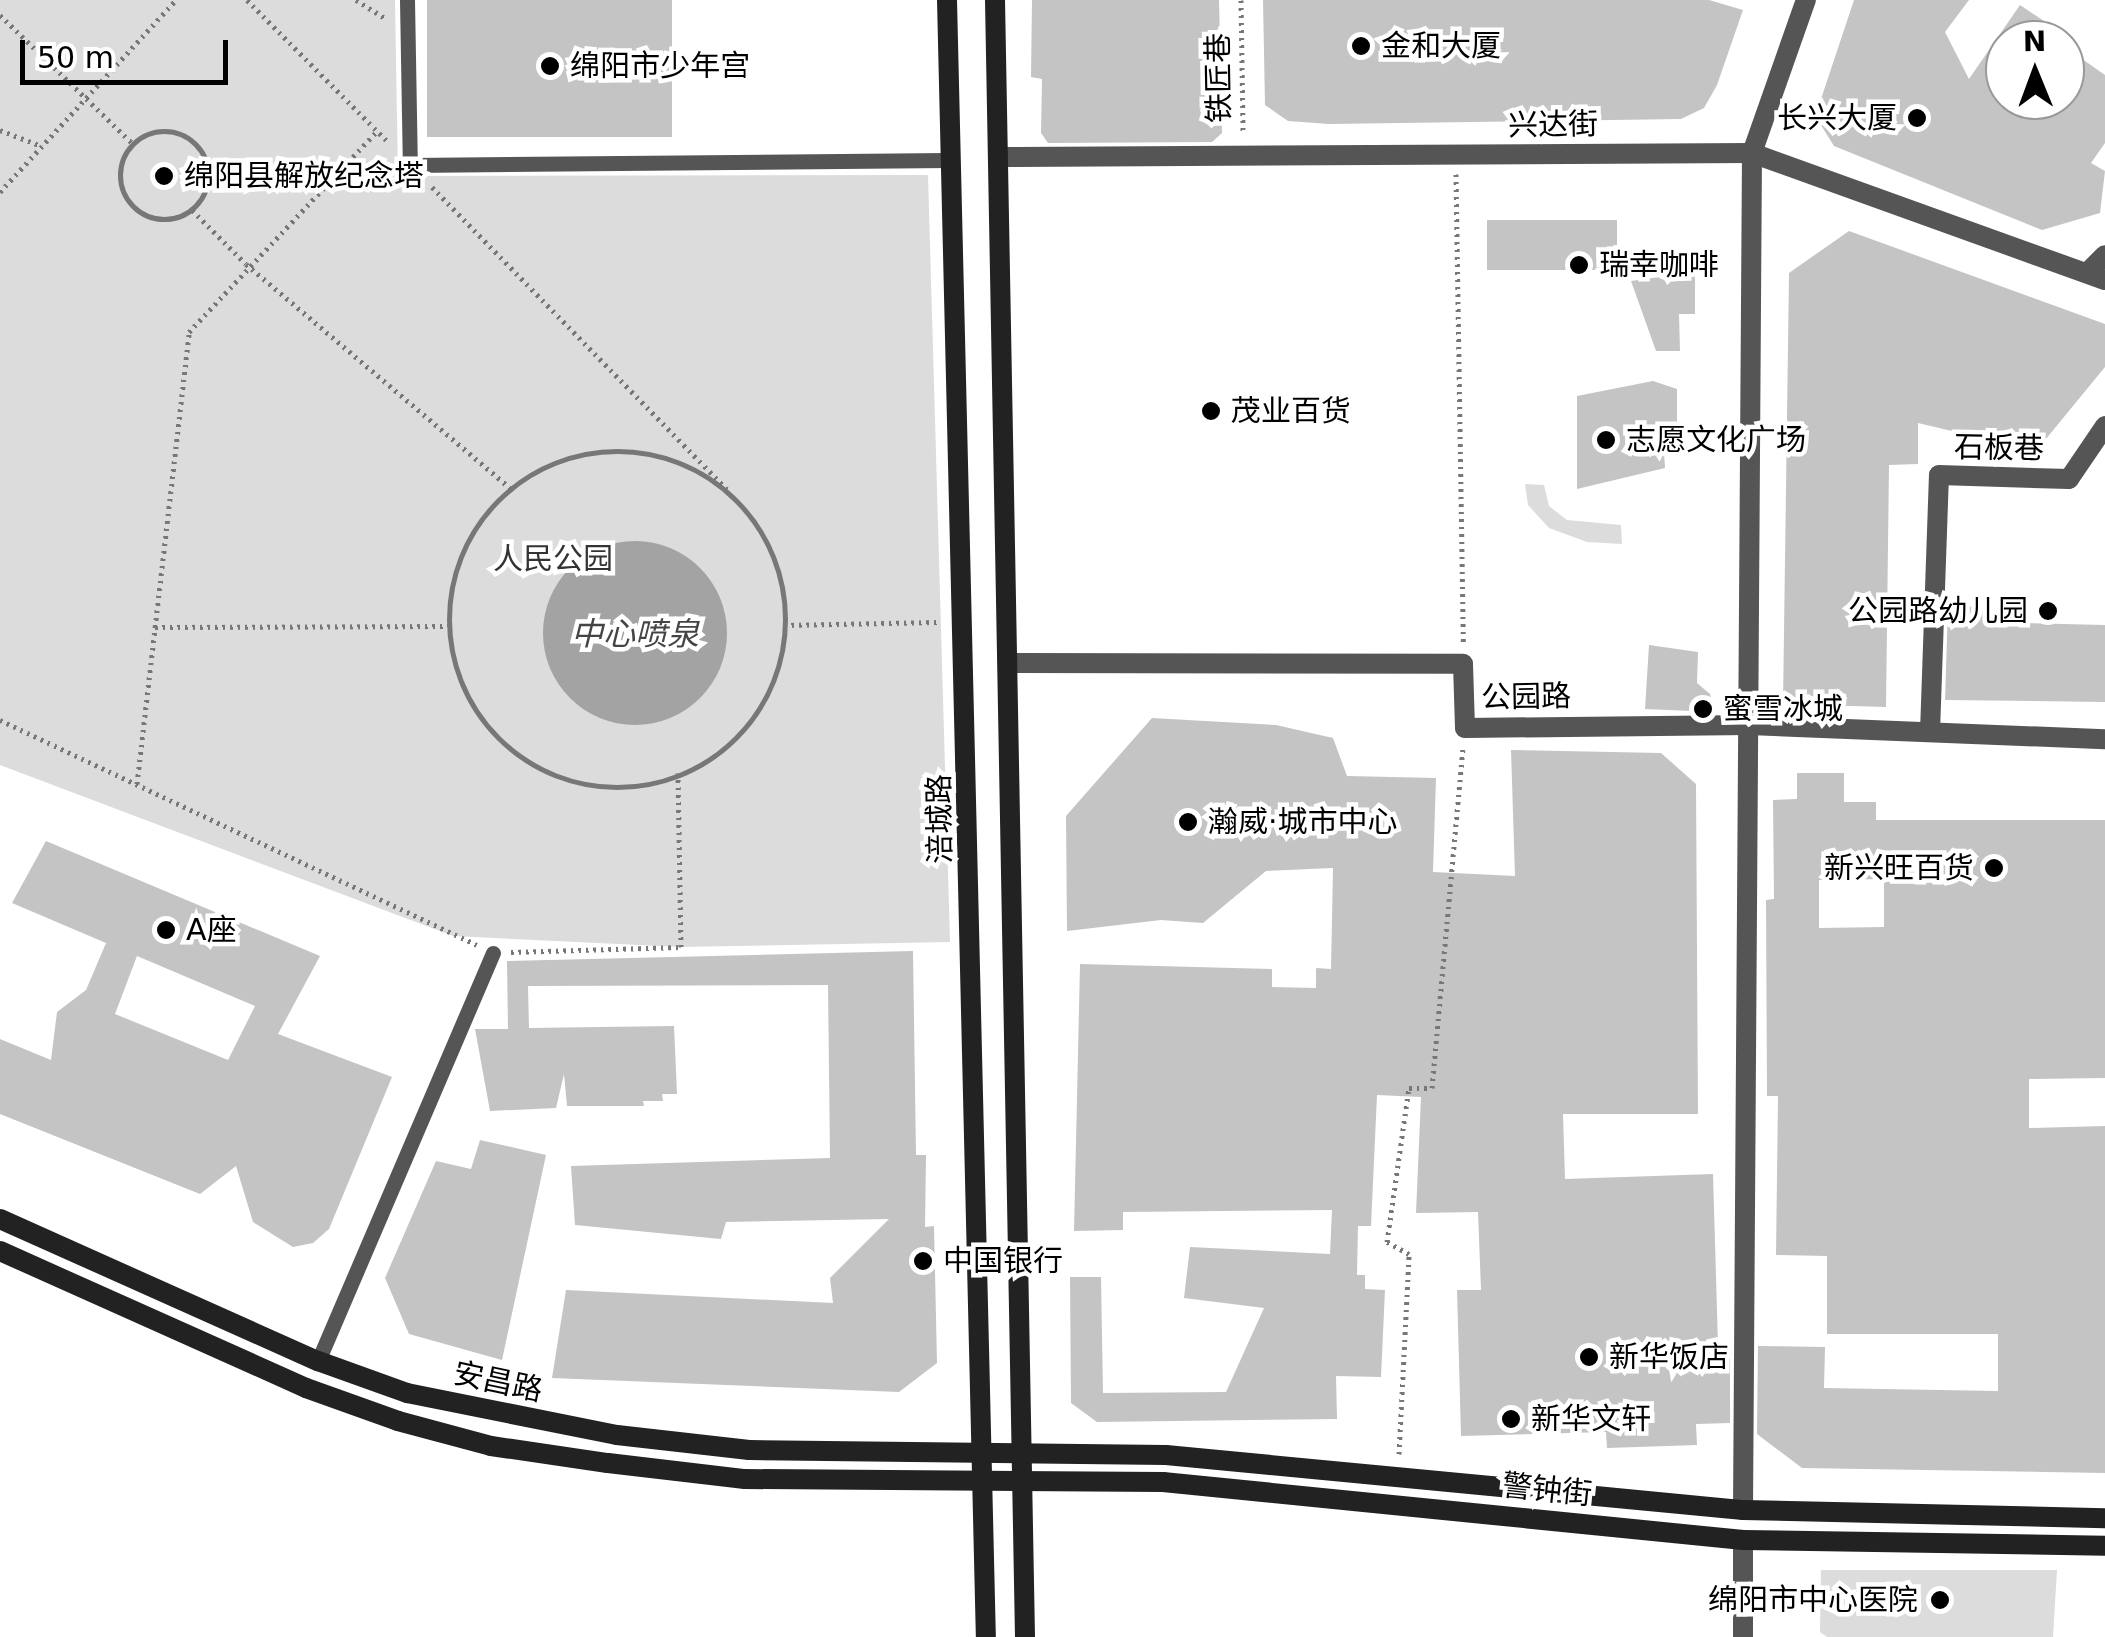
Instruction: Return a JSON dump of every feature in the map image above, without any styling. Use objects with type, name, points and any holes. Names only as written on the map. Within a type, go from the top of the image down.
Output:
[{"type":"main road","name":"涪城路","points":[[947,0],[948,160],[966,621],[986,1637]]},
{"type":"main road","points":[[996,0],[1024,1637]]},
{"type":"main road","name":"安昌路","points":[[0,1220],[318,1362],[408,1394],[617,1435],[748,1450],[1020,1452]]},
{"type":"main road","name":"安昌路","points":[[0,1251],[306,1388],[491,1446],[745,1479],[983,1482]]},
{"type":"main road","name":"警钟街","points":[[1020,1452],[1166,1455],[1743,1510],[2105,1518]]},
{"type":"main road","name":"警钟街","points":[[983,1482],[1163,1482],[1743,1540],[2105,1546]]},
{"type":"street","points":[[1743,1510],[1752,153],[1806,0]]},
{"type":"street","name":"兴达街","points":[[999,157],[1752,153],[2096,277],[2105,255]]},
{"type":"street","name":"石板巷","points":[[1930,732],[1939,475],[2069,479],[2105,426]]},
{"type":"street","name":"公园路","points":[[1010,662],[1463,664],[1464,728],[1749,725],[2105,738]]},
{"type":"street","points":[[1743,1540],[1743,1637]]},
{"type":"lane","points":[[407,0],[410,165],[948,160]]},
{"type":"lane","points":[[318,1362],[493,953]]},
{"type":"path","points":[[247,0],[742,505],[774,554],[784,625],[778,670],[751,722],[708,761],[653,783],[594,786],[544,771],[500,742],[468,700],[450,651],[449,626],[448,599],[462,549],[491,506],[532,472],[581,454],[640,451],[696,469],[742,505]]},
{"type":"path","points":[[356,0],[408,30]]},
{"type":"path","name":"铁匠巷","points":[[1241,0],[1243,156]]},
{"type":"path","points":[[0,192],[171,2]]},
{"type":"path","points":[[0,14],[132,144]]},
{"type":"path","points":[[0,130],[42,146]]},
{"type":"path","points":[[172,131],[197,146],[208,172],[192,210],[164,220],[126,199],[119,171],[132,144],[172,131]]},
{"type":"path","points":[[137,784],[188,332],[246,264],[377,131]]},
{"type":"path","points":[[1456,156],[1463,649]]},
{"type":"path","points":[[192,210],[246,264],[511,489]]},
{"type":"path","points":[[784,625],[966,621]]},
{"type":"path","points":[[155,627],[449,626]]},
{"type":"path","points":[[0,720],[493,953],[681,947],[678,773]]},
{"type":"path","points":[[1396,1474],[1408,1254],[1387,1242],[1409,1088],[1432,1088],[1464,728]]},
{"type":"green space","name":"人民公园","points":[[0,0],[395,0],[398,176],[928,175],[950,942],[681,947],[453,936],[0,765]]},
{"type":"green space","points":[[1525,484],[1544,485],[1549,506],[1567,520],[1621,525],[1622,544],[1587,542],[1549,528],[1528,505]]},
{"type":"green space","name":"绵阳市中心医院","points":[[1821,1570],[2057,1570],[2053,1637],[1827,1637],[1820,1632]]},
{"type":"water","name":"中心喷泉","points":[[635,541],[670,548],[700,568],[720,598],[727,633],[720,668],[700,698],[670,718],[635,725],[600,718],[570,698],[550,668],[543,633],[550,598],[570,568],[600,548]]},
{"type":"building","name":"绵阳市少年宫","points":[[427,0],[672,0],[672,137],[427,137]]},
{"type":"building","points":[[1032,0],[1219,0],[1222,133],[1212,142],[1048,143],[1041,133],[1042,79],[1031,77]]},
{"type":"building","points":[[1263,0],[1709,0],[1743,10],[1717,85],[1704,108],[1681,119],[1329,124],[1288,121],[1265,105]]},
{"type":"building","name":"长兴大厦","points":[[1854,0],[1969,0],[1945,32],[1969,79],[1985,56],[1985,120],[2085,120],[2085,61],[2105,75],[2105,143],[2091,163],[2105,171],[2100,213],[2042,230],[1834,146],[1819,122],[1819,105]]},
{"type":"building","name":"长兴大厦","points":[[2020,5],[2042,20],[2010,20]]},
{"type":"building","points":[[1487,220],[1617,220],[1617,270],[1487,270]]},
{"type":"building","points":[[1849,231],[2105,324],[2105,367],[2036,451],[1918,423],[1918,464],[1889,465],[1886,707],[1783,704],[1789,273]]},
{"type":"building","points":[[1695,272],[1695,314],[1679,314],[1680,351],[1656,351],[1631,281]]},
{"type":"building","points":[[1653,381],[1677,389],[1677,452],[1664,451],[1665,468],[1577,489],[1577,396]]},
{"type":"building","points":[[1948,606],[1983,607],[1983,622],[2105,625],[2105,702],[1945,700]]},
{"type":"building","points":[[1649,645],[1698,652],[1697,683],[1710,694],[1714,712],[1645,709]]},
{"type":"building","points":[[1152,718],[1276,725],[1333,738],[1347,776],[1436,778],[1433,872],[1515,876],[1511,750],[1661,753],[1696,784],[1698,1114],[1563,1114],[1565,1179],[1713,1174],[1718,1345],[1730,1345],[1730,1423],[1696,1424],[1697,1445],[1607,1448],[1606,1432],[1461,1436],[1457,1290],[1481,1290],[1478,1212],[1416,1213],[1421,1097],[1377,1095],[1371,1226],[1358,1226],[1357,1275],[1365,1275],[1365,1289],[1385,1290],[1381,1377],[1336,1376],[1337,1419],[1097,1422],[1071,1403],[1070,1277],[1101,1277],[1103,1393],[1226,1392],[1264,1308],[1184,1298],[1190,1247],[1330,1254],[1332,1210],[1123,1212],[1123,1230],[1074,1231],[1080,964],[1272,969],[1272,987],[1316,988],[1316,968],[1331,969],[1333,868],[1266,871],[1203,923],[1161,920],[1067,931],[1066,816]]},
{"type":"building","points":[[1797,773],[1844,773],[1844,802],[1876,802],[1876,820],[2105,820],[2105,1078],[2029,1079],[2029,1128],[2105,1126],[2105,1473],[1802,1468],[1757,1434],[1758,1346],[1825,1347],[1824,1388],[1998,1391],[1998,1334],[1827,1334],[1827,1256],[1776,1255],[1778,1096],[1767,1096],[1766,900],[1774,899],[1773,800],[1797,799]],"holes":[[[1884,879],[1884,927],[1819,928],[1819,880]]]},
{"type":"building","points":[[46,841],[320,956],[278,1034],[392,1077],[329,1229],[313,1243],[293,1247],[253,1222],[236,1166],[200,1194],[0,1114],[0,1039],[51,1060],[57,1012],[86,990],[106,943],[12,903]],"holes":[[[137,956],[255,1006],[228,1060],[115,1014]]]},
{"type":"building","points":[[913,951],[916,1155],[926,1155],[925,1227],[934,1226],[937,1363],[899,1392],[552,1378],[566,1290],[833,1303],[830,1278],[889,1219],[726,1222],[721,1239],[575,1225],[571,1166],[830,1158],[828,985],[528,986],[529,1028],[674,1026],[677,1094],[662,1094],[663,1101],[643,1101],[644,1106],[567,1106],[564,1074],[556,1108],[490,1111],[475,1029],[508,1029],[507,961]]},
{"type":"building","points":[[480,1140],[546,1155],[502,1360],[409,1334],[385,1278],[436,1161],[471,1169]]},
{"type":"place","name":"金和大厦","points":[[1361,46]]},
{"type":"place","name":"绵阳市少年宫","points":[[550,66]]},
{"type":"place","name":"长兴大厦","points":[[1917,118]]},
{"type":"place","name":"绵阳县解放纪念塔","points":[[164,176]]},
{"type":"place","name":"瑞幸咖啡","points":[[1579,265]]},
{"type":"place","name":"茂业百货","points":[[1211,411]]},
{"type":"place","name":"志愿文化广场","points":[[1606,440]]},
{"type":"place","name":"公园路幼儿园","points":[[2048,611]]},
{"type":"place","name":"蜜雪冰城","points":[[1703,709]]},
{"type":"place","name":"瀚威·城市中心","points":[[1188,822]]},
{"type":"place","name":"新兴旺百货","points":[[1994,868]]},
{"type":"place","name":"A座","points":[[166,930]]},
{"type":"place","name":"中国银行","points":[[923,1261]]},
{"type":"place","name":"新华饭店","points":[[1589,1357]]},
{"type":"place","name":"新华文轩","points":[[1511,1419]]},
{"type":"place","name":"绵阳市中心医院","points":[[1940,1600]]}]
